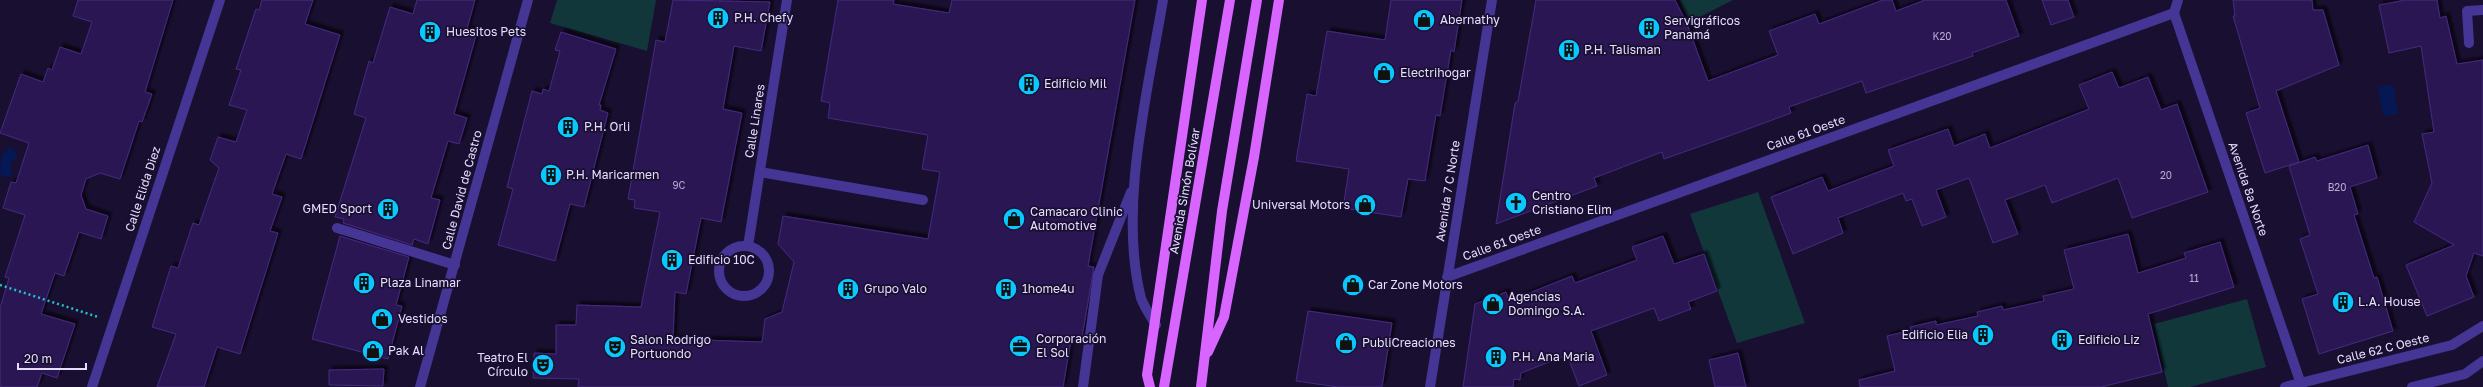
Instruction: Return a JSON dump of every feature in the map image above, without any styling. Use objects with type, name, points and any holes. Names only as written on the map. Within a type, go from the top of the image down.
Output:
[{"type":"main road","points":[[1150,387],[1147,375],[1156,325],[1202,0]]},
{"type":"main road","name":"Avenida Simón Bolívar","points":[[1164,387],[1230,0]]},
{"type":"main road","points":[[1201,387],[1222,210],[1257,0]]},
{"type":"main road","points":[[1204,362],[1224,317],[1254,157],[1279,0]]},
{"type":"street","name":"Calle Elida Diez","points":[[92,387],[220,0]]},
{"type":"street","name":"Calle David de Castro","points":[[420,387],[528,0]]},
{"type":"street","name":"Calle Linares","points":[[748,246],[787,0]]},
{"type":"street","points":[[1156,325],[1141,299],[1133,240],[1133,186],[1163,0]]},
{"type":"street","name":"Avenida 7 C Norte","points":[[1430,387],[1492,0]]},
{"type":"street","points":[[2174,13],[2178,0]]},
{"type":"street","points":[[2469,43],[2467,11],[2483,10]]},
{"type":"street","name":"Calle 61 Oeste","points":[[1448,277],[2174,13]]},
{"type":"street","name":"Avenida 8a Norte","points":[[2174,13],[2301,385]]},
{"type":"street","points":[[760,172],[923,200]]},
{"type":"street","points":[[1083,387],[1098,275],[1133,186]]},
{"type":"street","points":[[337,228],[455,265]]},
{"type":"street","points":[[748,246],[762,254],[767,262],[768,274],[764,286],[758,292],[741,296],[726,289],[719,275],[722,260],[733,249],[748,246]]},
{"type":"street","name":"Calle 62 C Oeste","points":[[2285,387],[2301,385],[2452,345],[2483,326]]},
{"type":"street","points":[[2412,387],[2465,374],[2483,361]]},
{"type":"path","points":[[0,285],[113,321]]},
{"type":"green space","points":[[557,0],[656,0],[647,51],[550,23]]},
{"type":"green space","points":[[1679,0],[1733,0],[1690,22]]},
{"type":"green space","points":[[1758,192],[1805,323],[1737,343],[1690,214]]},
{"type":"green space","points":[[2247,299],[2266,367],[2190,387],[2168,387],[2154,324]]},
{"type":"shaded area","points":[[2393,84],[2398,114],[2383,116],[2378,87]]},
{"type":"shaded area","points":[[10,147],[16,152],[17,157],[11,162],[12,175],[8,178],[0,174],[0,166],[2,155]]},
{"type":"building","points":[[78,0],[173,0],[145,92],[152,94],[142,122],[139,121],[120,179],[100,173],[86,179],[81,195],[86,209],[108,216],[101,239],[79,232],[64,276],[55,273],[41,314],[75,324],[57,378],[42,373],[37,387],[0,387],[0,308],[9,278],[5,277],[25,215],[3,208],[11,182],[16,183],[29,143],[0,133],[21,74],[43,82],[48,68],[52,70],[60,47],[81,54],[92,22],[73,16]]},
{"type":"building","points":[[262,0],[313,0],[305,24],[340,35],[301,159],[286,154],[272,194],[282,197],[270,231],[278,233],[240,354],[217,347],[204,387],[157,387],[176,334],[152,327],[171,266],[178,268],[193,223],[199,225],[219,168],[210,160],[218,137],[236,142],[247,110],[229,105],[241,70],[236,69],[256,9],[259,10]]},
{"type":"building","points":[[417,0],[475,0],[467,29],[477,32],[454,114],[467,118],[459,144],[448,141],[431,198],[440,200],[428,244],[414,239],[412,245],[343,223],[344,219],[335,217],[366,118],[354,114],[369,61],[373,63],[390,7],[413,14]]},
{"type":"building","points":[[673,0],[770,2],[761,51],[734,46],[723,109],[742,113],[721,222],[701,218],[686,294],[675,292],[673,339],[762,342],[765,319],[782,312],[794,262],[778,244],[783,216],[928,239],[940,172],[922,169],[928,135],[828,118],[830,103],[821,101],[838,0],[894,0],[893,4],[949,13],[952,0],[1135,0],[1088,266],[1094,267],[1082,337],[1072,335],[1063,387],[578,387],[579,379],[533,378],[534,353],[556,354],[556,325],[576,325],[577,305],[641,307],[660,212],[634,208],[635,200],[628,199],[656,40],[665,42]]},
{"type":"building","points":[[1391,0],[1462,0],[1454,52],[1451,50],[1440,116],[1436,115],[1425,181],[1408,179],[1401,217],[1343,208],[1349,169],[1296,161],[1307,94],[1316,96],[1327,31],[1385,40]]},
{"type":"building","points":[[1536,0],[1675,0],[1687,24],[1708,81],[1778,55],[1769,31],[1815,14],[1819,24],[1883,0],[1892,0],[1896,11],[1925,0],[2006,0],[2019,36],[1972,53],[1973,56],[1866,93],[1862,81],[1789,107],[1791,113],[1664,159],[1662,152],[1594,178],[1597,186],[1496,224],[1515,103],[1518,101]]},
{"type":"building","points":[[2042,0],[2068,0],[2074,17],[2051,25]]},
{"type":"building","points":[[2233,0],[2312,0],[2313,10],[2323,10],[2339,65],[2276,91],[2299,162],[2265,173],[2246,113],[2260,108],[2233,16],[2235,16]]},
{"type":"building","points":[[2406,0],[2437,0],[2440,18],[2446,16],[2457,64],[2483,60],[2483,256],[2474,253],[2466,276],[2474,297],[2427,316],[2406,265],[2454,245],[2414,222],[2432,183],[2422,134],[2434,132],[2421,46],[2389,53],[2379,5]]},
{"type":"building","points":[[561,32],[616,49],[599,105],[601,105],[600,110],[608,113],[584,207],[570,204],[555,261],[498,245],[513,189],[507,187],[532,91],[542,94],[543,89],[549,91],[560,51],[555,50]]},
{"type":"building","points":[[2112,72],[2119,88],[2148,77],[2161,110],[2177,104],[2208,192],[2132,218],[2118,178],[2052,203],[2045,185],[2005,200],[2018,234],[1993,243],[1969,178],[1936,190],[1946,217],[1922,226],[1912,199],[1906,201],[1903,193],[1838,218],[1843,233],[1793,254],[1771,197],[1822,177],[1828,191],[1894,166],[1888,150],[1948,129],[1954,146],[1985,134],[1990,148],[2089,109],[2079,85]]},
{"type":"building","points":[[2368,145],[2377,178],[2350,187],[2358,214],[2354,215],[2374,278],[2377,277],[2393,331],[2319,354],[2302,299],[2318,294],[2300,239],[2310,235],[2289,166],[2315,157],[2317,161]]},
{"type":"building","points":[[2128,234],[2138,273],[2186,258],[2184,253],[2220,242],[2234,287],[2148,314],[2162,372],[2101,387],[1860,387],[1859,380],[1895,371],[1887,336],[1911,330],[1910,327],[1936,321],[1936,325],[1978,316],[1977,312],[2002,306],[2003,310],[2044,301],[2043,296],[2074,289],[2064,250]]},
{"type":"building","name":"Plaza Linamar","points":[[340,236],[409,257],[396,305],[402,306],[388,359],[312,339]]},
{"type":"building","points":[[1663,236],[1674,264],[1704,254],[1717,291],[1688,302],[1691,309],[1659,321],[1654,308],[1591,331],[1607,375],[1579,386],[1567,355],[1521,373],[1520,380],[1514,379],[1513,387],[1463,387],[1475,304],[1506,292],[1509,301],[1572,276],[1575,283],[1637,260],[1632,247]]},
{"type":"building","name":"PubliCreaciones","points":[[1308,311],[1392,323],[1382,387],[1338,387],[1296,381]]},
{"type":"building","points":[[1738,353],[1746,387],[1715,387],[1709,360]]},
{"type":"building","points":[[384,369],[383,386],[329,385],[329,370]]},
{"type":"place","name":"P.H. Chefy","points":[[718,18]]},
{"type":"place","name":"Abernathy","points":[[1424,20]]},
{"type":"place","name":"Servigráficos Panamá","points":[[1649,28]]},
{"type":"place","name":"Huesitos Pets","points":[[430,32]]},
{"type":"place","name":"P.H. Talisman","points":[[1569,50]]},
{"type":"place","name":"Electrihogar","points":[[1384,73]]},
{"type":"place","name":"Edificio Mil","points":[[1029,84]]},
{"type":"place","name":"P.H. Orli","points":[[568,127]]},
{"type":"place","name":"P.H. Maricarmen","points":[[551,175]]},
{"type":"place","name":"Centro Cristiano Elim","points":[[1516,203]]},
{"type":"place","name":"Universal Motors","points":[[1365,205]]},
{"type":"place","name":"GMED Sport","points":[[388,209]]},
{"type":"place","name":"Camacaro Clinic Automotive","points":[[1014,219]]},
{"type":"place","name":"Edificio 10C","points":[[672,260]]},
{"type":"place","name":"Plaza Linamar","points":[[364,283]]},
{"type":"place","name":"Car Zone Motors","points":[[1353,285]]},
{"type":"place","name":"Grupo Valo","points":[[848,289]]},
{"type":"place","name":"1home4u","points":[[1006,289]]},
{"type":"place","name":"L.A. House","points":[[2343,302]]},
{"type":"place","name":"Agencias Domingo S.A.","points":[[1493,304]]},
{"type":"place","name":"Vestidos","points":[[382,319]]},
{"type":"place","name":"Edificio Elia","points":[[1983,335]]},
{"type":"place","name":"Edificio Liz","points":[[2062,340]]},
{"type":"place","name":"PubliCreaciones","points":[[1346,343]]},
{"type":"place","name":"Corporación El Sol","points":[[1020,346]]},
{"type":"place","name":"Salon Rodrigo Portuondo","points":[[615,347]]},
{"type":"place","name":"Pak Al","points":[[373,351]]},
{"type":"place","name":"P.H. Ana Maria","points":[[1496,357]]},
{"type":"place","name":"Teatro El Círculo","points":[[543,365]]}]
